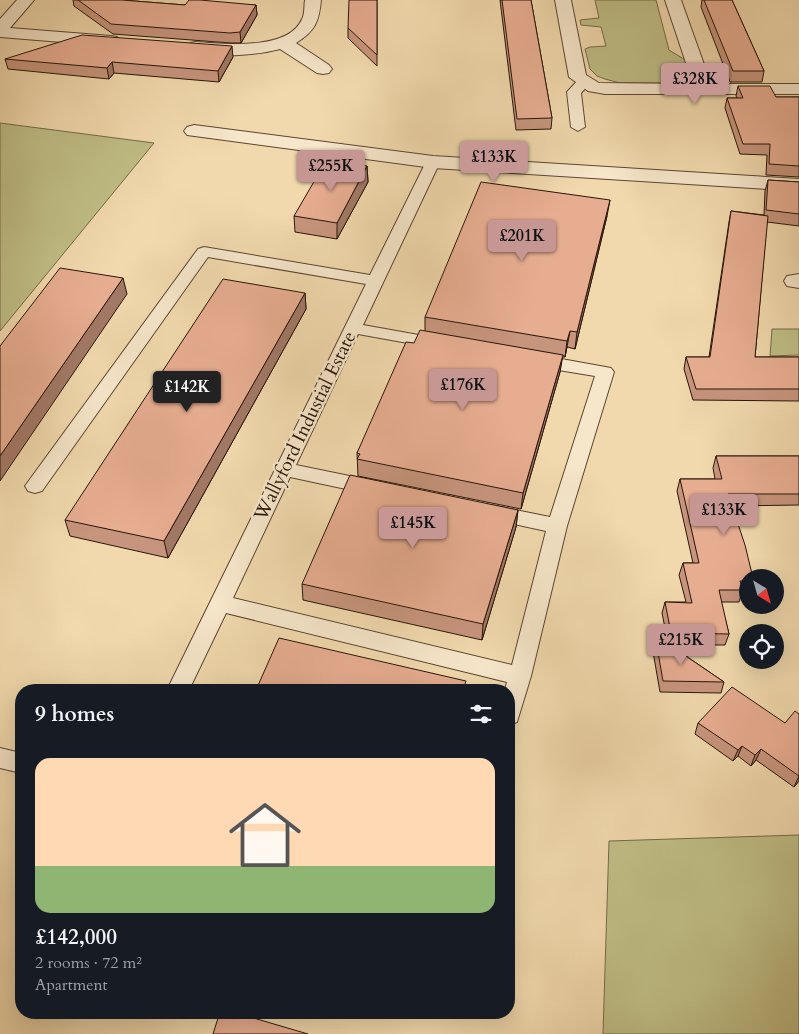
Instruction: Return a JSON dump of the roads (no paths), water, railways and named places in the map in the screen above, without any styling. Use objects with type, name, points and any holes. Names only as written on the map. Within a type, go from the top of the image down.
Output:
[{"type":"street","points":[[0,30],[26,0]]},
{"type":"street","points":[[176,46],[244,50],[282,42],[307,27],[311,21],[313,0]]},
{"type":"street","points":[[563,0],[578,77],[589,85],[605,89],[799,89]]},
{"type":"street","points":[[673,0],[704,88]]},
{"type":"street","points":[[0,30],[130,42]]},
{"type":"street","points":[[282,42],[323,69]]},
{"type":"street","points":[[194,132],[433,162],[799,185]]},
{"type":"lane","points":[[578,127],[574,92],[589,85]]},
{"type":"lane","name":"Wallyford Industial Estate","points":[[181,684],[433,162]]},
{"type":"lane","points":[[35,486],[204,252],[375,281]]},
{"type":"lane","points":[[352,328],[459,347]]},
{"type":"lane","points":[[515,694],[557,526],[605,372],[517,357]]},
{"type":"lane","points":[[284,469],[392,491]]},
{"type":"lane","points":[[470,508],[557,526]]},
{"type":"lane","points":[[220,603],[520,676]]},
{"type":"lane","points":[[0,758],[15,762]]}]
